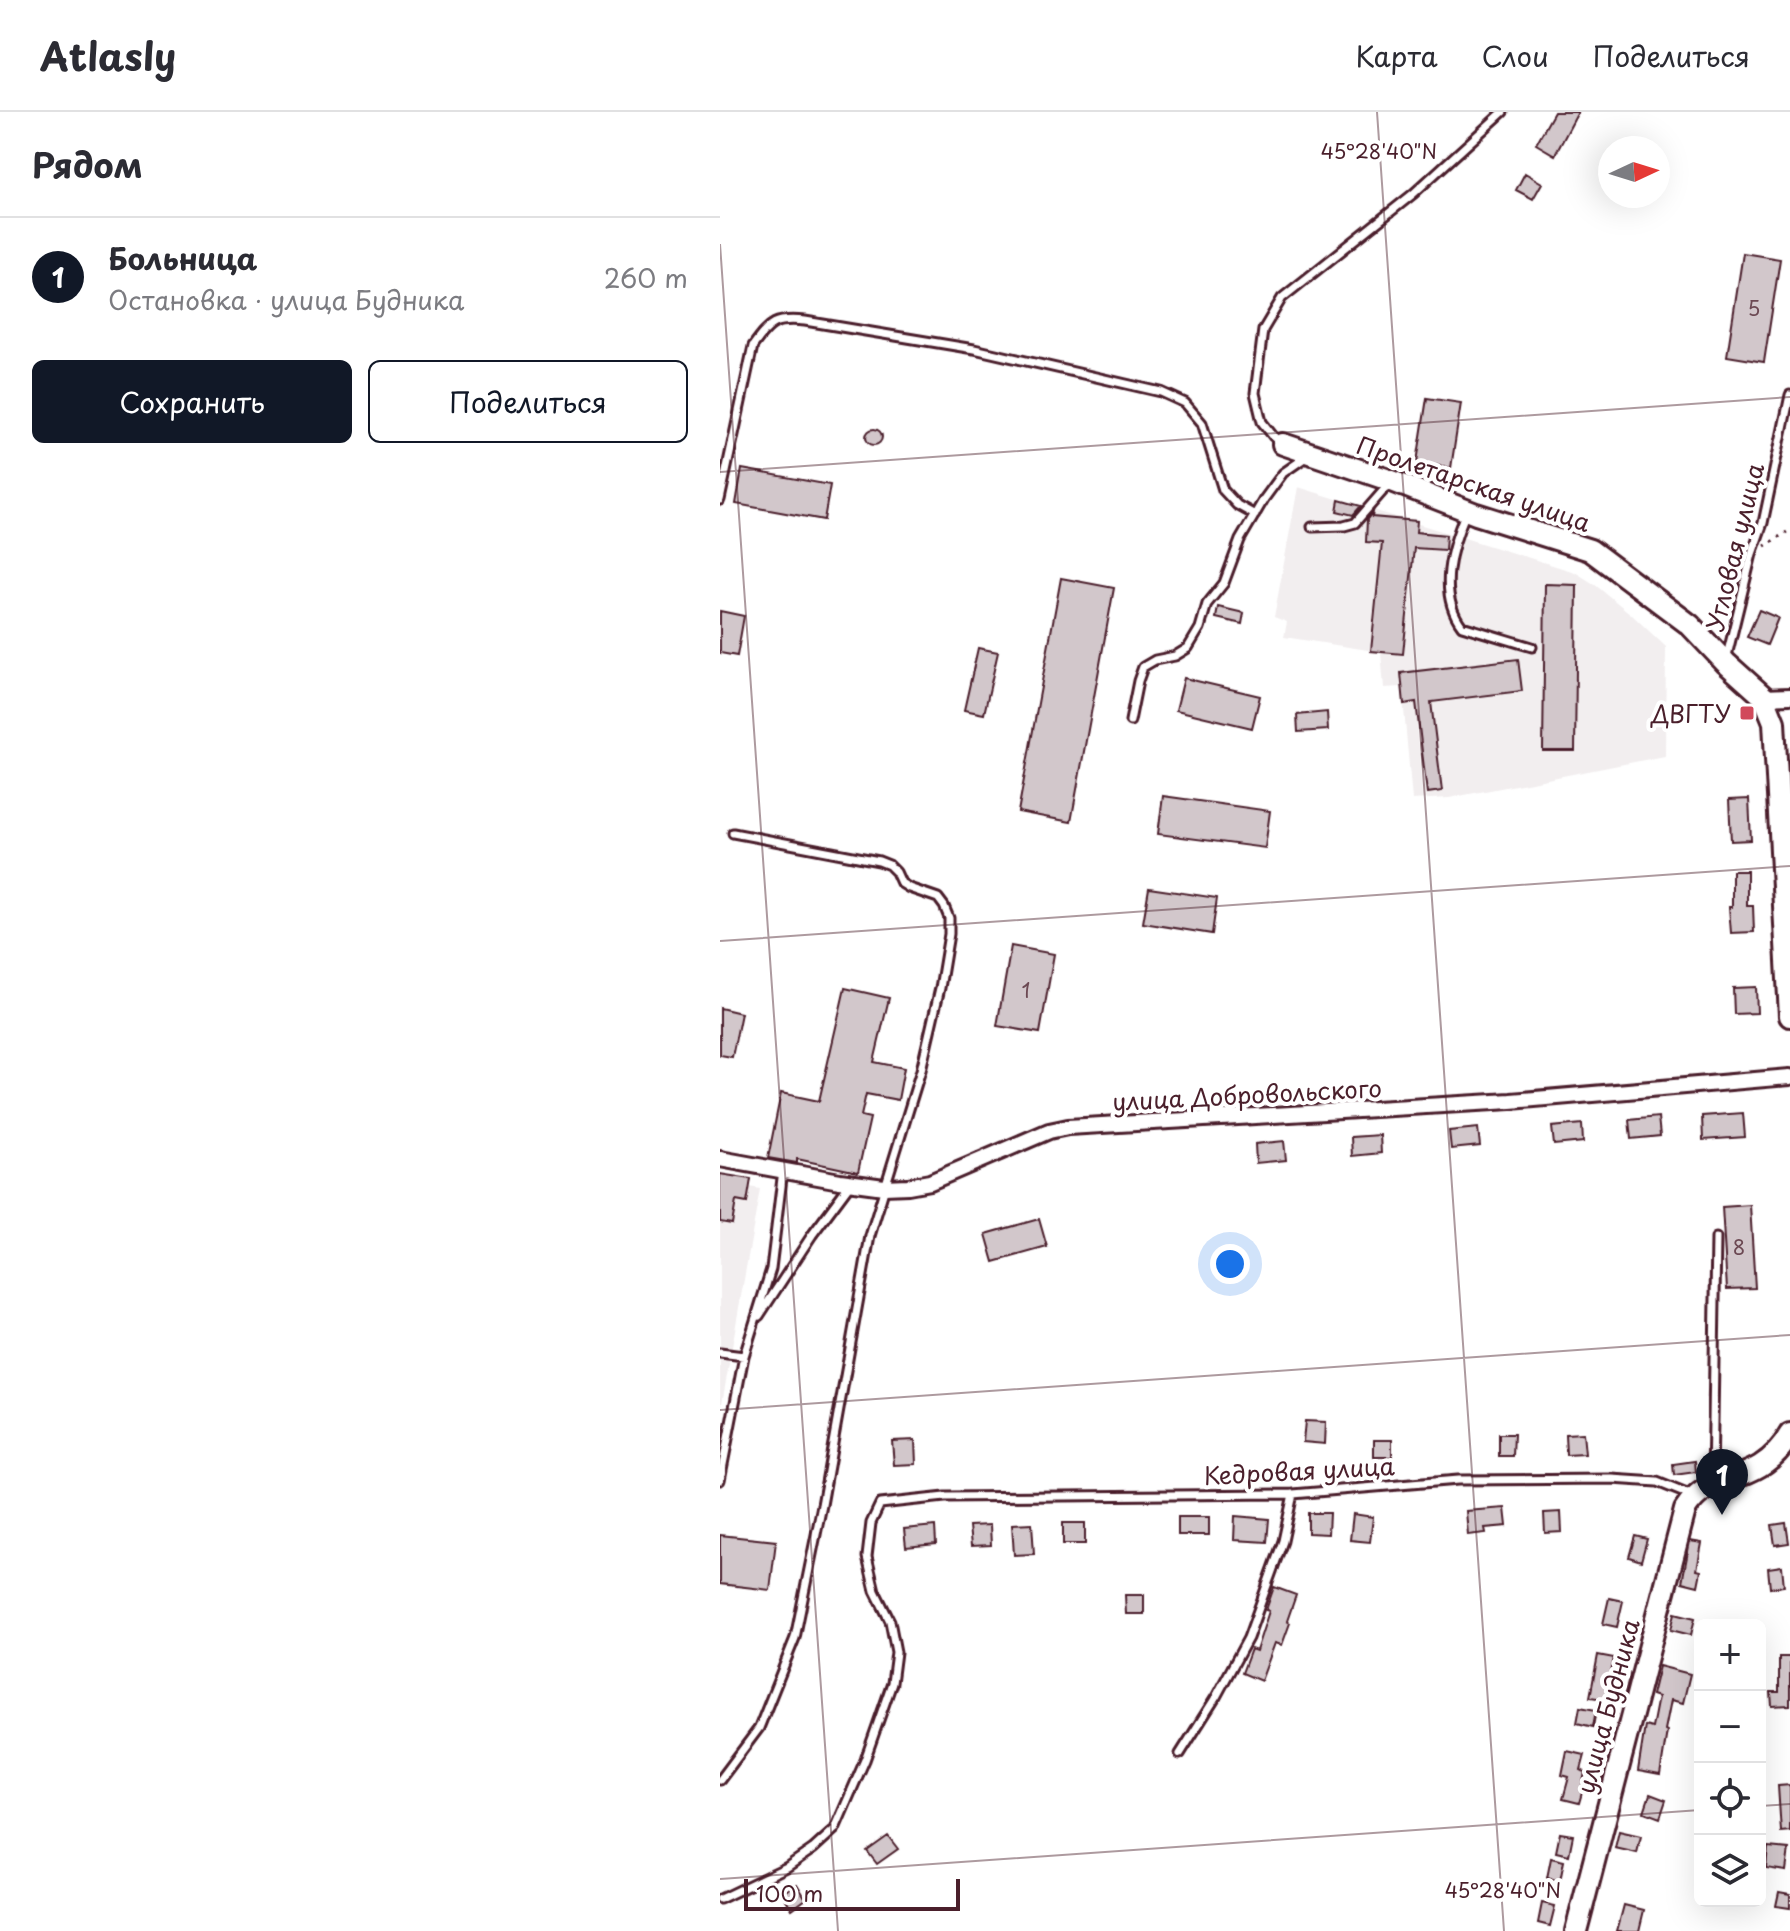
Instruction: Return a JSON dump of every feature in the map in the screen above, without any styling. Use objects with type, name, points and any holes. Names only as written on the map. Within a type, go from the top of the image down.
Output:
[{"type":"street","name":"Пролетарская улица","points":[[1283,444],[1590,550],[1690,625],[1764,697]]},
{"type":"street","points":[[1790,696],[1764,697],[1774,722],[1790,1016]]},
{"type":"street","name":"улица Добровольского","points":[[720,1159],[884,1187],[908,1186],[930,1182],[1049,1131],[1068,1127],[1511,1101],[1790,1077]]},
{"type":"street","points":[[1703,1491],[1760,1466],[1782,1448],[1790,1434]]},
{"type":"street","name":"улица Будника","points":[[1576,1931],[1685,1510],[1703,1491]]},
{"type":"lane","points":[[1283,444],[1262,422],[1255,393],[1263,330],[1282,298],[1413,194],[1503,112]]},
{"type":"lane","points":[[720,500],[753,346],[773,323],[786,319],[974,349],[1161,392],[1185,403],[1202,423],[1223,490],[1237,505],[1255,515]]},
{"type":"lane","name":"Угловая улица","points":[[1726,663],[1752,554],[1763,523],[1790,395]]},
{"type":"lane","points":[[1130,721],[1143,667],[1188,648],[1200,628],[1207,604],[1224,583],[1240,540],[1255,515],[1283,473],[1311,454]]},
{"type":"lane","points":[[1312,527],[1355,523],[1392,481]]},
{"type":"lane","points":[[1467,510],[1455,537],[1449,576],[1451,604],[1456,617],[1462,626],[1532,647]]},
{"type":"lane","points":[[720,1780],[759,1728],[795,1638],[870,1236],[921,1070],[949,934],[949,918],[938,898],[901,883],[889,865],[733,833]]},
{"type":"lane","points":[[720,1480],[744,1356],[771,1269],[783,1170]]},
{"type":"lane","points":[[754,1323],[851,1182]]},
{"type":"lane","points":[[1703,1491],[1716,1238]]},
{"type":"lane","points":[[720,1353],[744,1356]]},
{"type":"lane","name":"Кедровая улица","points":[[720,1899],[787,1867],[835,1829],[865,1760],[892,1683],[896,1652],[890,1621],[875,1591],[867,1557],[871,1523],[880,1504],[945,1497],[1293,1494],[1458,1480],[1612,1479],[1657,1482],[1703,1491]]},
{"type":"lane","points":[[1180,1754],[1248,1638],[1283,1541],[1293,1494]]},
{"type":"path","points":[[1752,554],[1790,530]]},
{"type":"shaded area","points":[[1298,487],[1575,572],[1594,584],[1666,647],[1665,756],[1449,798],[1412,800],[1402,687],[1384,688],[1381,652],[1284,637],[1287,622],[1274,617]]},
{"type":"shaded area","points":[[720,1181],[760,1189],[720,1415]]},
{"type":"building","points":[[1554,112],[1578,112],[1555,155],[1536,144]]},
{"type":"building","points":[[1525,173],[1542,183],[1533,199],[1516,190]]},
{"type":"building","points":[[1743,253],[1780,259],[1764,362],[1727,356]]},
{"type":"building","points":[[1427,398],[1461,403],[1451,468],[1417,462]]},
{"type":"building","points":[[874,429],[882,437],[874,445],[866,437]]},
{"type":"building","points":[[742,469],[830,485],[824,520],[736,504]]},
{"type":"building","points":[[1339,500],[1361,506],[1353,515],[1337,511]]},
{"type":"building","points":[[1373,512],[1372,517],[1417,521],[1416,532],[1446,535],[1445,550],[1414,548],[1403,654],[1371,651],[1382,543],[1366,542],[1367,519]]},
{"type":"building","points":[[1061,578],[1114,588],[1071,822],[1018,812]]},
{"type":"building","points":[[1545,584],[1577,585],[1575,751],[1543,751]]},
{"type":"building","points":[[1218,607],[1244,613],[1242,624],[1216,618]]},
{"type":"building","points":[[1759,610],[1778,618],[1767,645],[1747,637]]},
{"type":"building","points":[[720,611],[744,616],[737,656],[720,653]]},
{"type":"building","points":[[978,648],[998,652],[984,714],[964,710]]},
{"type":"building","points":[[1518,659],[1522,691],[1431,702],[1442,791],[1427,793],[1416,702],[1404,704],[1401,673]]},
{"type":"building","points":[[1184,678],[1260,696],[1252,728],[1176,710]]},
{"type":"building","points":[[1327,712],[1328,730],[1298,732],[1297,715]]},
{"type":"building","points":[[1163,796],[1270,811],[1265,848],[1158,834]]},
{"type":"building","points":[[1749,799],[1751,840],[1731,841],[1729,800]]},
{"type":"building","points":[[1732,871],[1747,871],[1747,906],[1753,906],[1754,932],[1731,933],[1729,907],[1732,907]]},
{"type":"building","points":[[1149,888],[1217,898],[1212,934],[1143,923]]},
{"type":"building","points":[[1011,946],[1054,954],[1040,1033],[997,1026]]},
{"type":"building","points":[[1756,987],[1757,1013],[1734,1014],[1733,988]]},
{"type":"building","points":[[845,988],[889,998],[874,1062],[904,1068],[898,1100],[866,1094],[861,1116],[870,1118],[858,1172],[797,1159],[797,1163],[768,1158],[781,1093],[819,1101]]},
{"type":"building","points":[[720,1008],[741,1013],[732,1057],[720,1055]]},
{"type":"building","points":[[1743,1113],[1745,1137],[1703,1140],[1702,1116]]},
{"type":"building","points":[[1658,1117],[1660,1136],[1631,1139],[1629,1120]]},
{"type":"building","points":[[1582,1124],[1583,1142],[1554,1145],[1552,1127]]},
{"type":"building","points":[[1478,1128],[1480,1146],[1451,1149],[1449,1131]]},
{"type":"building","points":[[1380,1135],[1381,1153],[1352,1156],[1351,1137]]},
{"type":"building","points":[[1284,1141],[1286,1160],[1256,1163],[1255,1144]]},
{"type":"building","points":[[720,1174],[751,1179],[747,1203],[736,1201],[732,1224],[720,1222]]},
{"type":"building","points":[[1750,1205],[1755,1288],[1727,1289],[1722,1207]]},
{"type":"building","points":[[1039,1219],[1047,1247],[994,1262],[986,1234]]},
{"type":"building","points":[[1305,1421],[1326,1422],[1325,1444],[1303,1442]]},
{"type":"building","points":[[1583,1433],[1585,1454],[1566,1455],[1565,1434]]},
{"type":"building","points":[[1499,1434],[1514,1434],[1513,1456],[1499,1456]]},
{"type":"building","points":[[915,1440],[916,1464],[894,1465],[892,1441]]},
{"type":"building","points":[[1374,1440],[1392,1440],[1392,1457],[1374,1457]]},
{"type":"building","points":[[1695,1461],[1696,1472],[1674,1475],[1673,1464]]},
{"type":"building","points":[[1505,1508],[1507,1526],[1485,1528],[1486,1533],[1468,1535],[1466,1511]]},
{"type":"building","points":[[1561,1512],[1562,1532],[1545,1533],[1544,1513]]},
{"type":"building","points":[[1308,1513],[1329,1513],[1328,1534],[1308,1533]]},
{"type":"building","points":[[1353,1514],[1373,1517],[1370,1542],[1350,1540]]},
{"type":"building","points":[[1235,1516],[1269,1519],[1267,1542],[1234,1540]]},
{"type":"building","points":[[1178,1517],[1209,1517],[1209,1535],[1178,1535]]},
{"type":"building","points":[[1032,1523],[1034,1554],[1014,1555],[1012,1524]]},
{"type":"building","points":[[1063,1523],[1085,1523],[1085,1544],[1063,1544]]},
{"type":"building","points":[[1786,1523],[1789,1543],[1775,1545],[1772,1525]]},
{"type":"building","points":[[990,1525],[991,1545],[971,1546],[969,1526]]},
{"type":"building","points":[[935,1526],[936,1544],[906,1547],[904,1529]]},
{"type":"building","points":[[720,1535],[776,1541],[770,1590],[720,1584]]},
{"type":"building","points":[[1635,1536],[1647,1539],[1641,1561],[1629,1557]]},
{"type":"building","points":[[1690,1541],[1702,1543],[1697,1570],[1701,1571],[1698,1586],[1682,1582]]},
{"type":"building","points":[[1782,1566],[1784,1586],[1770,1588],[1768,1568]]},
{"type":"building","points":[[1274,1587],[1296,1595],[1282,1645],[1275,1643],[1261,1681],[1242,1673],[1251,1649],[1256,1651]]},
{"type":"building","points":[[1125,1595],[1144,1595],[1144,1614],[1126,1614]]},
{"type":"building","points":[[1609,1598],[1623,1601],[1617,1627],[1603,1624]]},
{"type":"building","points":[[1675,1613],[1695,1618],[1691,1635],[1671,1630]]},
{"type":"building","points":[[1598,1655],[1614,1658],[1608,1687],[1613,1688],[1611,1700],[1590,1697]]},
{"type":"building","points":[[1779,1657],[1790,1657],[1790,1705],[1772,1706],[1771,1692],[1779,1692]]},
{"type":"building","points":[[1659,1666],[1690,1674],[1683,1703],[1671,1700],[1660,1775],[1638,1771],[1645,1726],[1652,1728],[1658,1697],[1652,1695]]},
{"type":"building","points":[[1580,1707],[1596,1710],[1593,1727],[1577,1723]]},
{"type":"building","points":[[1567,1751],[1585,1755],[1579,1803],[1563,1799],[1569,1777],[1562,1775]]},
{"type":"building","points":[[1790,1785],[1790,1831],[1781,1832],[1778,1786]]},
{"type":"building","points":[[1650,1794],[1666,1800],[1660,1818],[1644,1812]]},
{"type":"building","points":[[1619,1831],[1641,1836],[1637,1853],[1615,1848]]},
{"type":"building","points":[[1560,1833],[1573,1835],[1569,1855],[1556,1852]]},
{"type":"building","points":[[888,1836],[898,1849],[877,1864],[867,1851]]},
{"type":"building","points":[[1768,1847],[1789,1849],[1786,1871],[1766,1868]]},
{"type":"building","points":[[1551,1858],[1564,1861],[1560,1881],[1547,1878]]},
{"type":"building","points":[[797,1884],[806,1899],[792,1909],[782,1893]]},
{"type":"building","points":[[1779,1892],[1790,1894],[1790,1908],[1776,1906]]},
{"type":"building","points":[[1542,1903],[1555,1906],[1550,1926],[1538,1923]]},
{"type":"building","points":[[1624,1905],[1644,1910],[1639,1931],[1617,1931]]},
{"type":"place","name":"ДВГТУ","points":[[1747,713]]},
{"type":"place","name":"Больница","points":[[1722,1515]]}]
